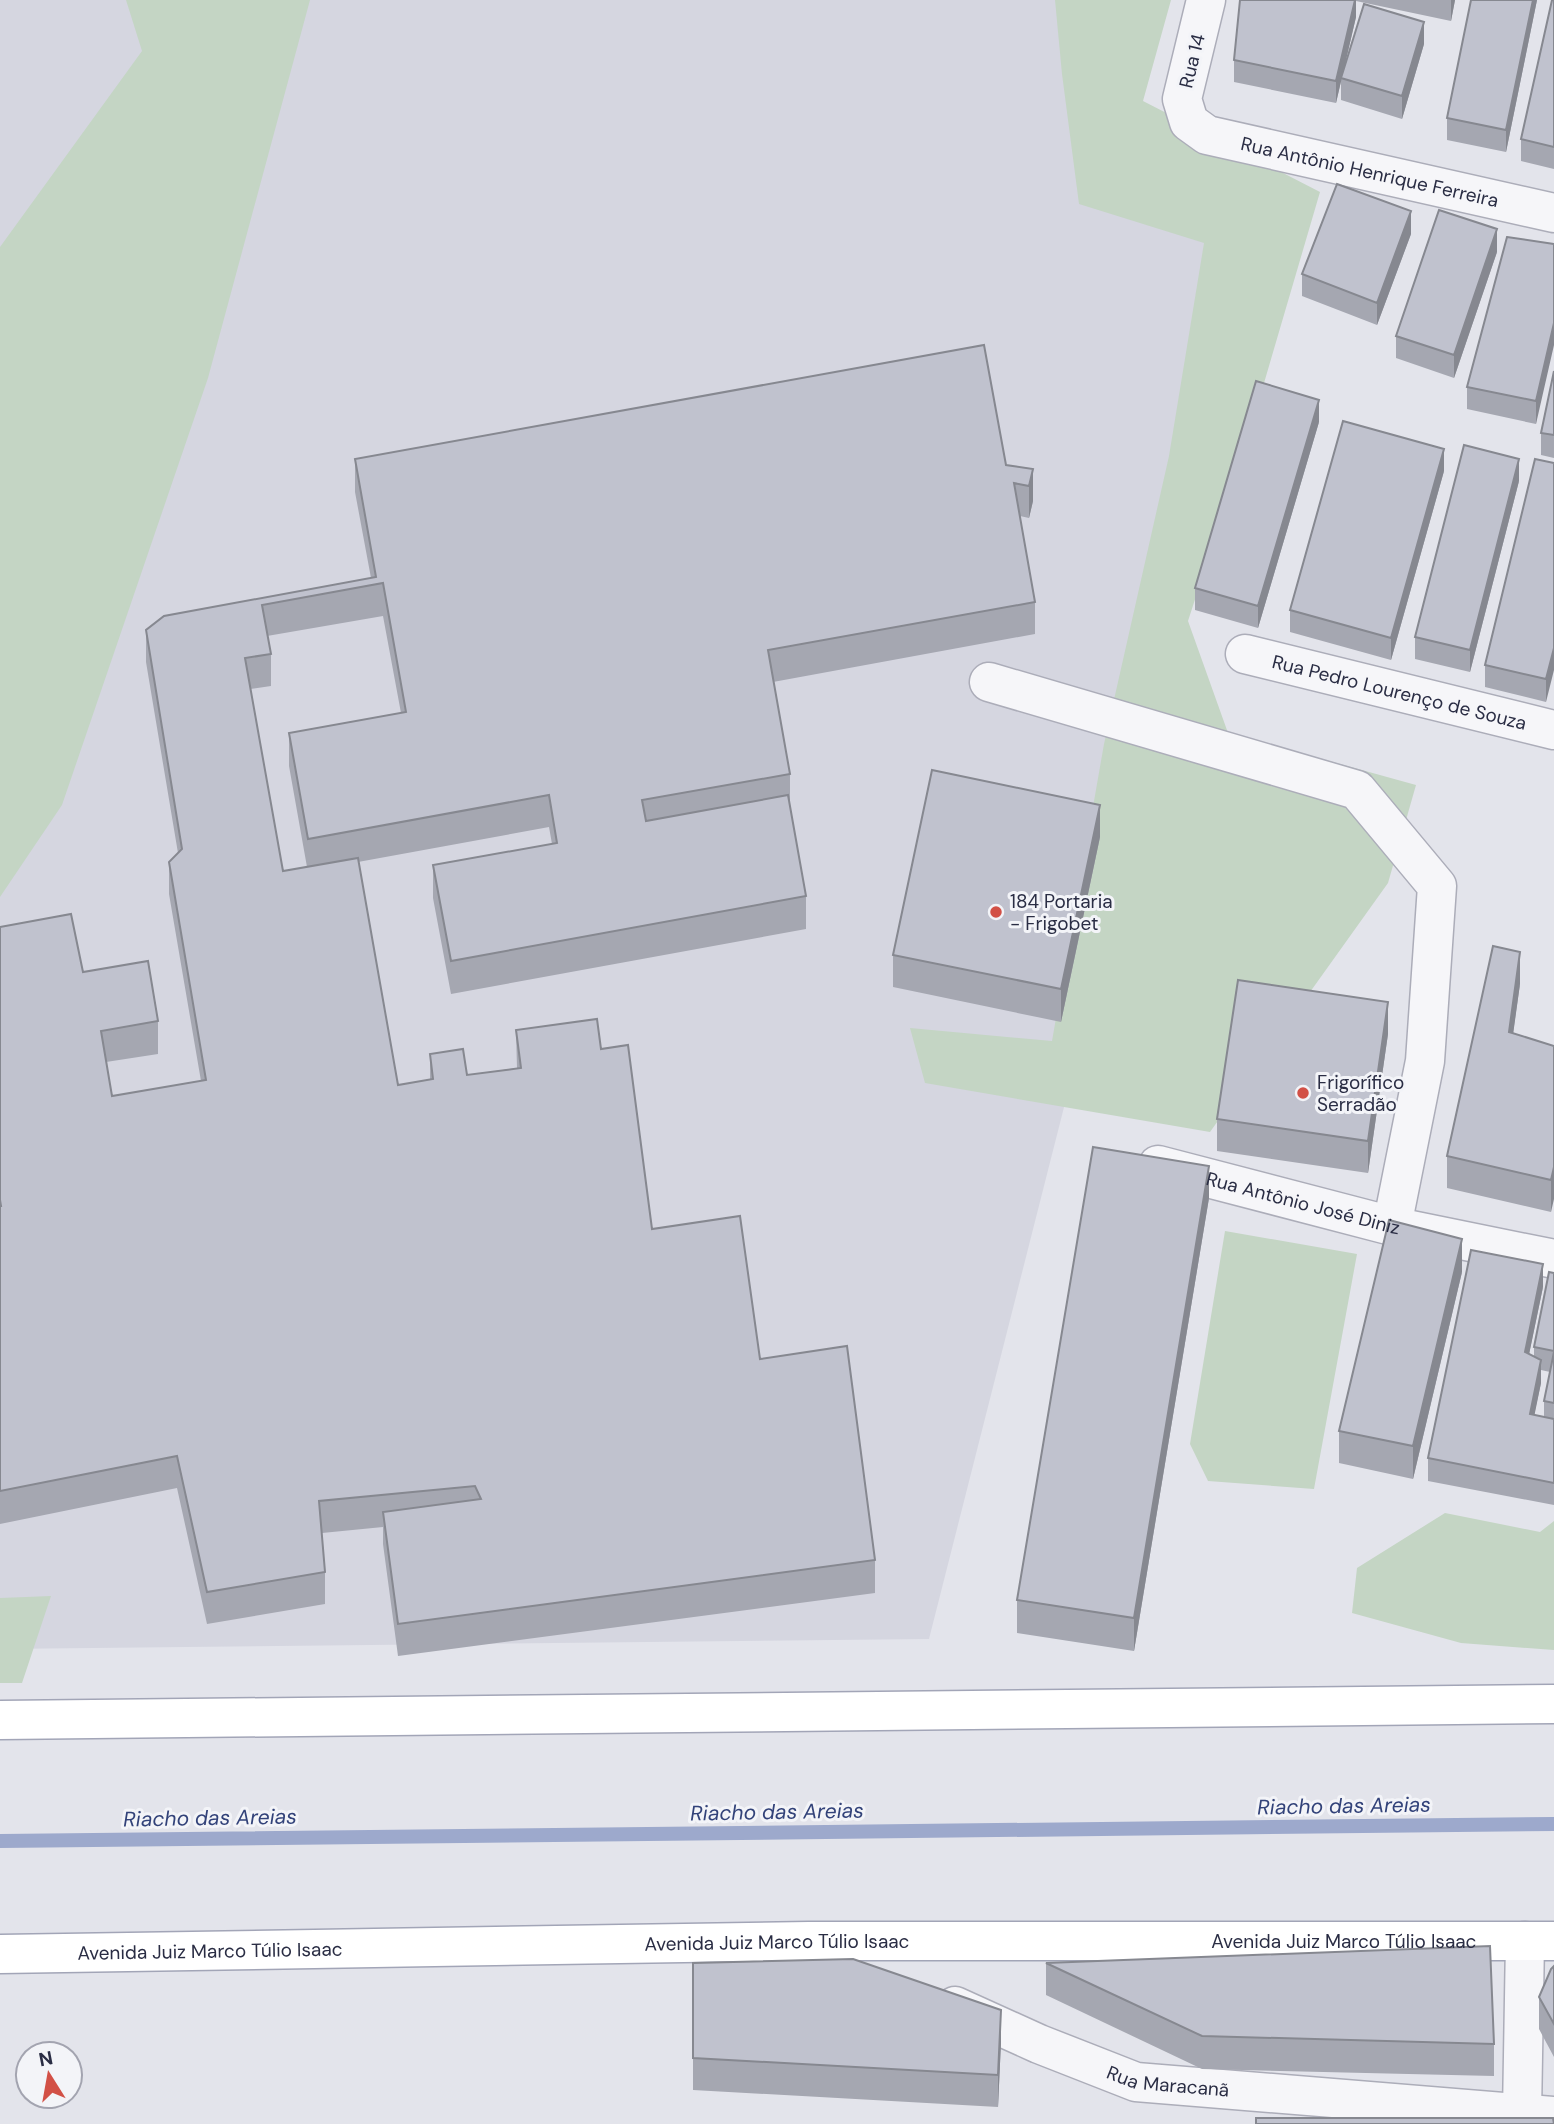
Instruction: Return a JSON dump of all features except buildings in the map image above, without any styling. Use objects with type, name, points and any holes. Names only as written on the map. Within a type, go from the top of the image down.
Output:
[{"type":"main road","points":[[0,1720],[1554,1704]]},
{"type":"main road","name":"Avenida Juiz Marco Túlio Isaac","points":[[0,1954],[809,1941],[1540,1941]]},
{"type":"street","name":"Rua 14","points":[[1189,122],[1182,99],[1206,0]]},
{"type":"street","name":"Rua Antônio Henrique Ferreira","points":[[1189,122],[1207,135],[1554,213]]},
{"type":"street","name":"Rua Pedro Lourenço de Souza","points":[[1245,653],[1554,730]]},
{"type":"street","points":[[989,682],[1357,790],[1437,886],[1425,1061],[1392,1226]]},
{"type":"street","name":"Rua Antônio José Diniz","points":[[1137,1159],[1392,1226],[1554,1259]]},
{"type":"street","points":[[809,1941],[886,1976]]},
{"type":"street","points":[[1538,2115],[1540,1941]]},
{"type":"street","name":"Rua Maracanã","points":[[924,1993],[1039,2044],[1136,2082],[1538,2115]]},
{"type":"shaded area","points":[[0,0],[1120,0],[1069,115],[1292,209],[929,1639],[0,1649]]},
{"type":"green space","points":[[126,0],[310,0],[208,378],[62,805],[0,897],[0,247],[142,51]]},
{"type":"green space","points":[[1055,0],[1171,0],[1143,101],[1320,192],[1252,424],[1188,621],[1228,733],[1416,785],[1388,883],[1210,1132],[925,1083],[910,1028],[1052,1041],[1104,744],[1169,456],[1204,243],[1079,204]]},
{"type":"green space","points":[[1225,1231],[1357,1254],[1314,1489],[1208,1481],[1190,1444]]},
{"type":"green space","points":[[1445,1513],[1540,1532],[1554,1521],[1554,1650],[1461,1643],[1352,1613],[1357,1568]]},
{"type":"green space","points":[[51,1596],[22,1683],[0,1683],[0,1598]]},
{"type":"waterway","name":"Riacho das Areias","points":[[0,1841],[1554,1824]]},
{"type":"place","name":"184 Portaria - Frigobet","points":[[996,912]]},
{"type":"place","name":"Frigorífico Serradão","points":[[1303,1093]]}]
